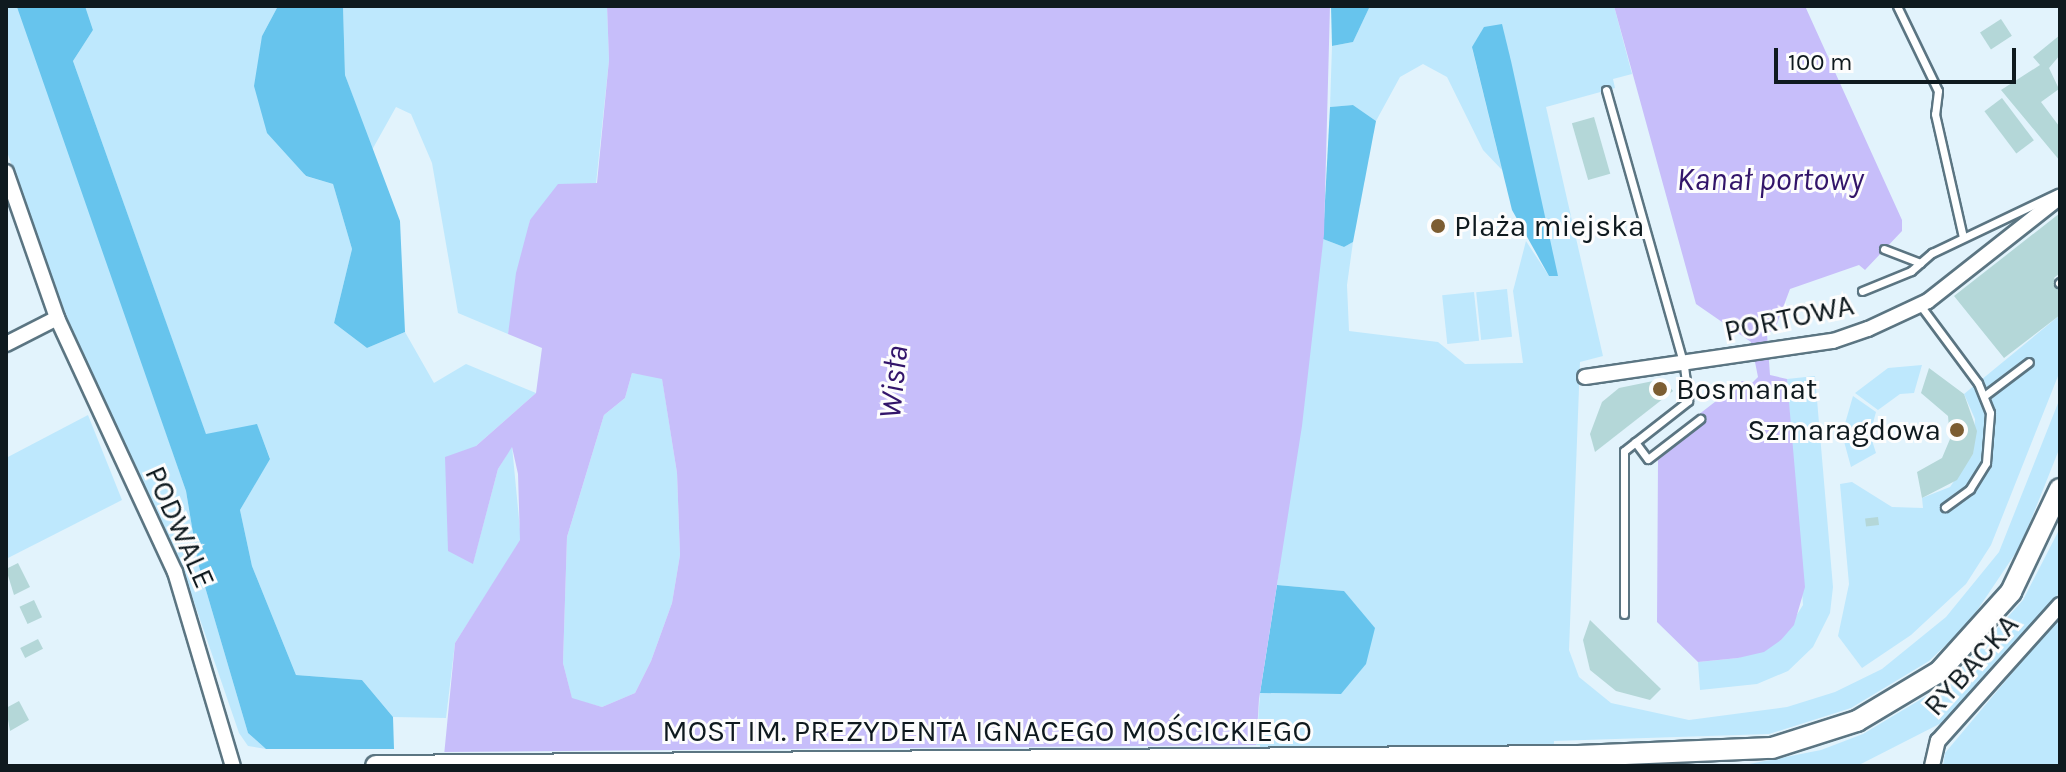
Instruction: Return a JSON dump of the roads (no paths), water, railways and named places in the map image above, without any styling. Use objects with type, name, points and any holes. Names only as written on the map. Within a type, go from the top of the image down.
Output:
[{"type":"main road","name":"MOST IM. PREZYDENTA IGNACEGO MOŚCICKIEGO","points":[[376,766],[1578,756],[1772,748],[1817,737],[1899,700],[1939,672],[2011,592],[2060,489]]},
{"type":"street","name":"PODWALE","points":[[7,175],[57,318],[175,572],[233,766]]},
{"type":"street","name":"PORTOWA","points":[[1585,377],[1684,366],[1833,341],[1920,305],[2060,194]]},
{"type":"street","points":[[6,344],[57,318]]},
{"type":"street","name":"RYBACKA","points":[[1932,766],[1938,741],[2060,605]]},
{"type":"lane","points":[[1897,6],[1938,91],[1935,114],[1963,237]]},
{"type":"lane","points":[[1606,90],[1684,366],[1688,401],[1624,451],[1624,614]]},
{"type":"lane","points":[[1862,291],[1920,263],[1963,237],[2060,194]]},
{"type":"lane","points":[[1884,249],[1920,263]]},
{"type":"lane","points":[[1920,305],[1984,396],[1992,431],[1986,463],[1970,489],[1945,507]]},
{"type":"lane","points":[[1984,396],[2029,362]]},
{"type":"lane","points":[[1635,442],[1648,459],[1700,419]]},
{"type":"water","name":"Wisła","points":[[607,6],[1330,6],[1324,234],[1302,426],[1259,699],[1255,766],[443,766],[455,643],[520,540],[518,474],[512,447],[498,469],[473,564],[448,551],[445,457],[476,446],[536,393],[542,348],[508,334],[516,273],[530,220],[558,184],[597,183],[609,60]],"holes":[[[632,373],[662,379],[677,473],[680,555],[672,603],[651,661],[635,693],[602,707],[572,698],[563,663],[567,537],[604,415],[625,398]]]},
{"type":"water","name":"Kanał portowy","points":[[1614,6],[1805,6],[1902,220],[1902,231],[1865,270],[1859,265],[1790,289],[1775,329],[1767,334],[1770,375],[1787,379],[1805,587],[1794,625],[1781,640],[1764,652],[1738,658],[1698,662],[1657,622],[1658,460],[1704,423],[1698,415],[1742,381],[1752,383],[1758,377],[1751,342],[1696,304]]},
{"type":"place","name":"Plaża miejska","points":[[1438,226]]},
{"type":"place","name":"Bosmanat","points":[[1660,389]]},
{"type":"place","name":"Szmaragdowa","points":[[1957,430]]}]
